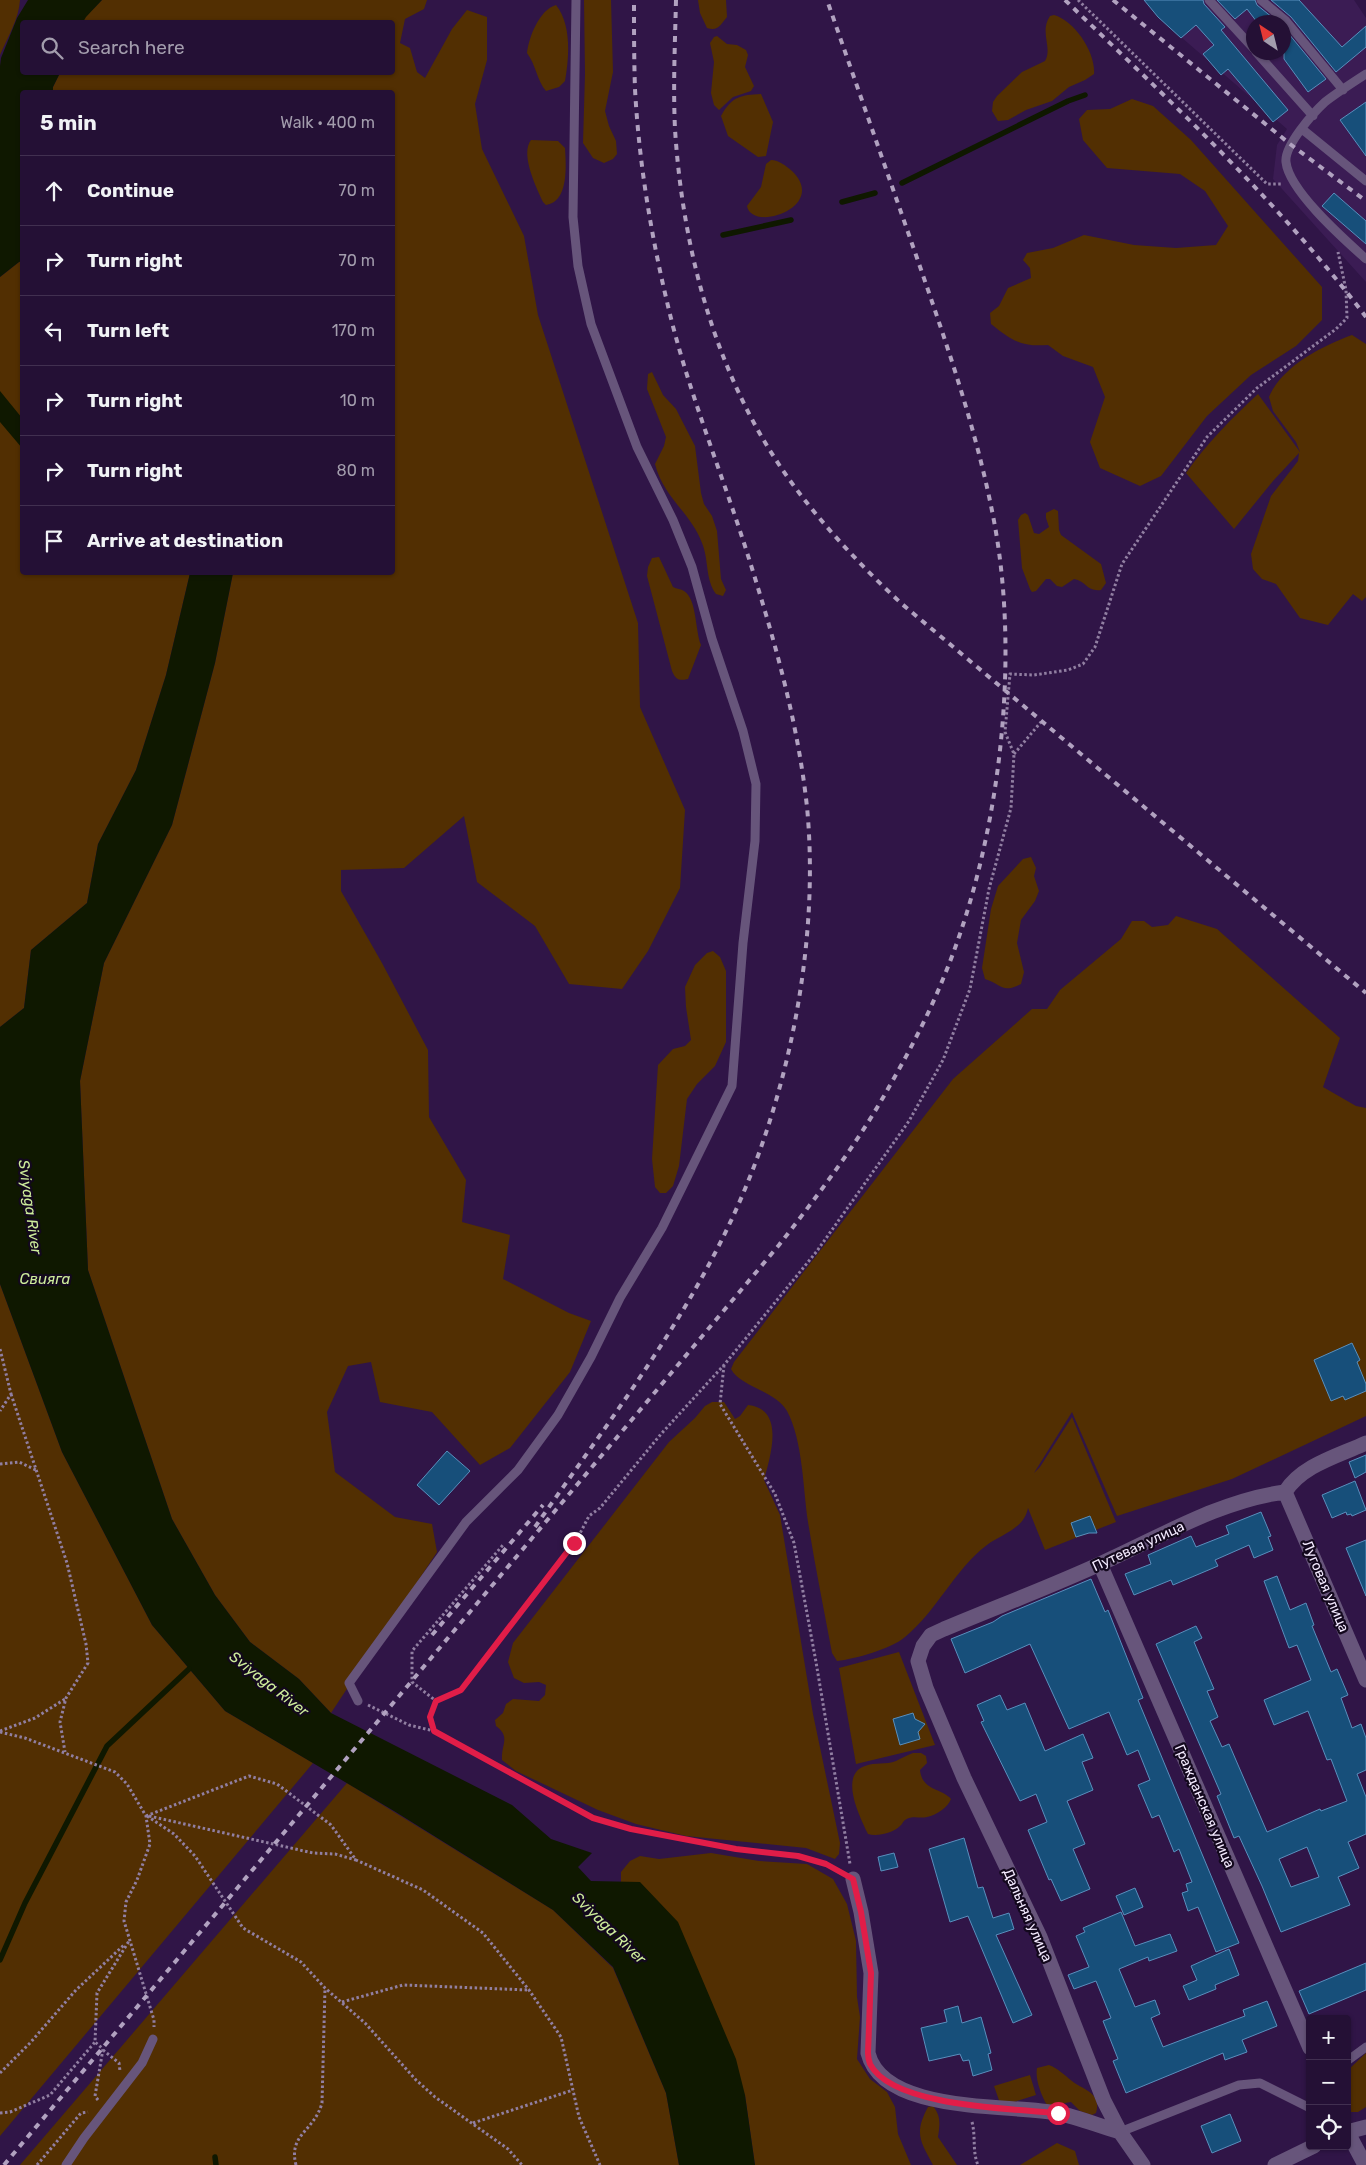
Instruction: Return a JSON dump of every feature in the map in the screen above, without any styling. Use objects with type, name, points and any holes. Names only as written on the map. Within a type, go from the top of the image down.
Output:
[{"type":"street","points":[[1285,1492],[1292,1481],[1305,1470],[1366,1443]]},
{"type":"street","name":"Путевая улица","points":[[918,1661],[922,1646],[931,1635],[1100,1564],[1192,1521],[1245,1500],[1285,1492]]},
{"type":"street","name":"Луговая улица","points":[[1285,1492],[1366,1680]]},
{"type":"street","name":"Гражданская улица","points":[[1100,1564],[1306,2039]]},
{"type":"street","name":"Дальняя улица","points":[[918,1661],[939,1721],[964,1778],[1040,1937],[1104,2101],[1120,2132],[1144,2165]]},
{"type":"street","points":[[853,1879],[861,1912],[871,1973],[868,2053],[870,2064],[879,2075],[905,2091],[967,2105],[1058,2113],[1120,2132]]},
{"type":"street","points":[[1351,2131],[1366,2127]]},
{"type":"street","points":[[1351,2139],[1365,2165]]},
{"type":"street","points":[[1275,2165],[1306,2150]]},
{"type":"lane","points":[[358,1701],[349,1683],[466,1522],[518,1470],[558,1415],[591,1357],[620,1298],[662,1228],[732,1086],[744,942],[755,841],[756,784],[743,731],[712,639],[692,567],[673,520],[637,447],[591,324],[578,266],[573,217],[576,0]]},
{"type":"lane","points":[[1209,0],[1246,40]]},
{"type":"lane","points":[[1261,0],[1286,21],[1343,90]]},
{"type":"lane","points":[[1263,60],[1313,116]]},
{"type":"lane","points":[[1366,74],[1324,103],[1290,144],[1286,162],[1295,184],[1334,230],[1366,259]]},
{"type":"lane","points":[[1302,129],[1366,181]]},
{"type":"lane","points":[[66,2165],[106,2109],[142,2064],[153,2039]]},
{"type":"lane","points":[[1348,2060],[1366,2047]]},
{"type":"lane","points":[[1120,2132],[1239,2085],[1260,2083],[1306,2106]]},
{"type":"path","points":[[1078,0],[1267,184],[1295,184]]},
{"type":"path","points":[[434,1731],[430,1717],[436,1701],[461,1690],[574,1543],[589,1516],[600,1508],[661,1434],[724,1365],[817,1251],[909,1121],[943,1060],[970,989],[989,889],[1010,808],[1014,754],[1005,732],[1010,674],[1034,675],[1068,670],[1083,664],[1095,647],[1122,564],[1208,437],[1257,388],[1336,329],[1347,318],[1346,290],[1334,230]]},
{"type":"path","points":[[1014,754],[1041,722]]},
{"type":"path","points":[[0,1349],[10,1394],[68,1563],[86,1644],[88,1663],[66,1698],[60,1722],[65,1753]]},
{"type":"path","points":[[724,1365],[720,1404],[775,1494],[794,1543],[853,1879]]},
{"type":"path","points":[[0,1410],[10,1394]]},
{"type":"path","points":[[0,1464],[19,1462],[36,1471]]},
{"type":"path","points":[[436,1701],[412,1682],[412,1651],[503,1545]]},
{"type":"path","points":[[0,1731],[35,1718],[66,1698]]},
{"type":"path","points":[[358,1701],[409,1726],[434,1731],[593,1818],[631,1829],[726,1847],[798,1856],[826,1864],[853,1879]]},
{"type":"path","points":[[0,1731],[25,1738],[115,1772],[127,1784],[146,1816],[150,1844],[137,1880],[126,1902],[124,1921],[154,2020],[153,2039]]},
{"type":"path","points":[[146,1816],[249,1776],[277,1784],[331,1825],[356,1860]]},
{"type":"path","points":[[146,1816],[313,1853],[335,1854],[356,1860],[423,1890],[483,1933],[529,1990],[561,2037],[579,2117],[600,2165]]},
{"type":"path","points":[[146,1816],[174,1834],[194,1856],[243,1928],[300,1962],[325,1988],[365,2023],[416,2080],[435,2097],[508,2149],[522,2165]]},
{"type":"path","points":[[0,2113],[10,2112],[50,2095],[95,2042],[97,1993],[130,1940]]},
{"type":"path","points":[[0,2073],[30,2044],[76,1990],[130,1940]]},
{"type":"path","points":[[341,2002],[403,1985],[529,1990]]},
{"type":"path","points":[[296,2165],[293,2152],[296,2141],[318,2116],[322,2103],[325,1988]]},
{"type":"path","points":[[95,2042],[119,2063]]},
{"type":"path","points":[[103,2049],[95,2096],[106,2109]]},
{"type":"path","points":[[472,2123],[573,2090]]},
{"type":"path","points":[[967,2105],[975,2134],[974,2155],[978,2165]]},
{"type":"path","points":[[37,2165],[81,2113],[106,2109]]},
{"type":"shaded area","points":[[0,0],[20,0],[15,21],[0,55]]},
{"type":"shaded area","points":[[102,0],[427,0],[424,9],[405,19],[400,43],[410,48],[417,72],[425,78],[452,29],[467,10],[487,17],[487,60],[475,104],[482,149],[524,236],[538,315],[638,623],[640,707],[685,810],[680,888],[648,951],[622,989],[569,984],[535,926],[477,882],[464,816],[404,868],[341,870],[341,891],[428,1050],[429,1117],[466,1180],[462,1222],[510,1235],[503,1279],[569,1313],[591,1321],[570,1372],[510,1448],[480,1465],[432,1412],[380,1402],[371,1362],[348,1366],[327,1412],[335,1472],[395,1517],[432,1524],[437,1552],[331,1713],[299,1679],[250,1642],[215,1595],[172,1519],[88,1270],[80,1081],[104,963],[172,825],[215,663],[233,575],[395,575],[395,90],[53,90],[53,87],[59,75],[395,75],[395,20],[84,20]]},
{"type":"shaded area","points":[[584,0],[611,0],[613,72],[605,111],[616,141],[617,154],[613,159],[604,163],[593,158],[583,143],[585,74]]},
{"type":"shaded area","points":[[698,0],[726,0],[727,17],[719,27],[714,29],[707,28],[700,13]]},
{"type":"shaded area","points":[[1144,0],[1354,0],[1366,18],[1366,282],[1273,179],[1277,145],[1287,129],[1158,17]]},
{"type":"shaded area","points":[[556,5],[565,22],[567,32],[568,52],[565,81],[559,87],[546,91],[540,83],[527,53],[530,39],[540,18],[545,12]]},
{"type":"shaded area","points":[[1054,15],[1062,18],[1083,39],[1092,57],[1094,74],[1069,87],[1052,101],[1026,110],[1008,120],[998,121],[992,111],[993,102],[997,96],[1022,72],[1045,61],[1048,51],[1047,22],[1050,16]]},
{"type":"shaded area","points":[[717,36],[727,44],[737,45],[746,50],[748,55],[745,67],[754,86],[751,91],[733,97],[719,110],[714,105],[711,93],[714,62],[710,43]]},
{"type":"shaded area","points":[[761,94],[773,122],[766,156],[758,157],[728,136],[721,116],[729,104],[738,98]]},
{"type":"shaded area","points":[[1132,99],[1153,106],[1191,140],[1322,287],[1322,320],[1296,346],[1251,375],[1207,416],[1161,476],[1140,486],[1100,468],[1090,442],[1105,397],[1093,367],[1063,356],[1048,345],[1024,344],[1011,339],[991,324],[990,313],[999,306],[1008,288],[1031,278],[1030,268],[1023,260],[1027,253],[1053,248],[1084,235],[1134,245],[1176,248],[1216,245],[1228,226],[1205,191],[1180,174],[1107,168],[1083,140],[1079,119],[1087,110],[1110,109]]},
{"type":"shaded area","points":[[531,140],[558,141],[565,148],[566,164],[562,190],[559,197],[546,205],[530,171],[527,153]]},
{"type":"shaded area","points":[[771,160],[780,162],[792,171],[801,184],[801,195],[795,205],[785,212],[761,217],[752,214],[747,206],[761,187],[766,164]]},
{"type":"shaded area","points":[[19,262],[20,575],[190,575],[166,675],[136,770],[98,844],[87,903],[31,950],[24,1008],[0,1027],[0,277]]},
{"type":"shaded area","points":[[1352,335],[1366,344],[1366,597],[1362,601],[1353,594],[1328,625],[1300,618],[1276,584],[1262,579],[1253,569],[1251,554],[1271,496],[1298,461],[1299,453],[1273,481],[1234,529],[1186,473],[1220,432],[1258,394],[1300,452],[1296,442],[1273,411],[1269,397],[1283,376],[1304,358]]},
{"type":"shaded area","points":[[652,372],[663,395],[676,409],[695,446],[701,493],[704,504],[712,516],[717,531],[721,579],[726,590],[723,596],[716,594],[710,582],[704,549],[697,532],[670,496],[655,464],[664,446],[666,437],[647,389],[648,374]]},
{"type":"shaded area","points":[[1054,509],[1058,511],[1061,535],[1101,564],[1106,583],[1101,590],[1089,588],[1074,579],[1062,587],[1057,586],[1050,579],[1046,579],[1036,591],[1032,592],[1030,589],[1022,568],[1018,520],[1025,513],[1028,515],[1034,533],[1039,534],[1049,527],[1046,513]]},
{"type":"shaded area","points":[[659,557],[673,587],[683,590],[688,595],[694,608],[701,645],[688,679],[678,679],[672,671],[647,576],[652,558]]},
{"type":"shaded area","points":[[1031,857],[1036,868],[1034,876],[1039,891],[1035,901],[1021,920],[1017,943],[1024,972],[1021,984],[1005,988],[985,979],[982,968],[991,909],[998,886],[1023,859]]},
{"type":"shaded area","points":[[1176,916],[1217,929],[1340,1038],[1323,1087],[1356,1106],[1366,1108],[1366,1416],[1232,1479],[1117,1516],[1072,1412],[1034,1473],[1040,1467],[1072,1417],[1116,1522],[1045,1550],[1028,1508],[1026,1515],[1017,1526],[975,1555],[927,1615],[905,1637],[891,1646],[872,1653],[837,1661],[832,1653],[808,1522],[802,1465],[792,1423],[782,1404],[735,1375],[731,1369],[734,1362],[953,1079],[1032,1009],[1047,1009],[1060,990],[1121,939],[1132,921],[1144,921],[1152,927],[1168,925]]},
{"type":"shaded area","points":[[713,951],[720,957],[726,971],[726,1042],[715,1066],[697,1084],[687,1099],[679,1166],[673,1186],[666,1193],[660,1193],[655,1187],[652,1159],[658,1065],[673,1049],[685,1046],[691,1040],[685,987],[695,965],[707,953]]},
{"type":"shaded area","points":[[0,1284],[62,1452],[152,1625],[225,1711],[313,1763],[0,2136]]},
{"type":"shaded area","points":[[712,1402],[724,1402],[735,1419],[740,1416],[748,1405],[760,1408],[767,1415],[771,1424],[772,1447],[764,1480],[780,1515],[813,1714],[840,1843],[839,1854],[835,1859],[806,1848],[686,1836],[636,1824],[598,1810],[516,1771],[502,1760],[504,1737],[501,1730],[496,1726],[495,1720],[503,1713],[506,1704],[513,1699],[539,1701],[545,1695],[546,1685],[539,1682],[524,1683],[514,1678],[508,1662],[513,1643],[669,1442],[705,1406]]},
{"type":"shaded area","points":[[899,1652],[935,1745],[856,1764],[839,1668]]},
{"type":"shaded area","points":[[913,1753],[921,1753],[926,1756],[927,1763],[920,1770],[924,1782],[928,1786],[947,1795],[951,1799],[950,1802],[945,1808],[935,1814],[908,1819],[889,1832],[880,1835],[868,1834],[854,1798],[853,1778],[857,1771],[865,1766],[896,1761]]},
{"type":"shaded area","points":[[347,1783],[553,1910],[613,1968],[666,2093],[679,2165],[20,2165]]},
{"type":"shaded area","points":[[711,1853],[759,1861],[807,1864],[833,1879],[847,1904],[856,1941],[857,1997],[860,2017],[857,2059],[870,2079],[887,2092],[895,2107],[898,2134],[911,2165],[755,2165],[745,2095],[621,1888],[621,1872],[630,1861],[640,1856],[659,1859]]},
{"type":"shaded area","points":[[1366,2053],[1366,2107],[1358,2112],[1351,2112],[1351,2067]]},
{"type":"shaded area","points":[[1049,2065],[1094,2096],[1097,2106],[1096,2113],[1092,2115],[1080,2111],[1071,2102],[1059,2107],[1047,2105],[1039,2087],[1037,2068]]},
{"type":"shaded area","points":[[1030,2075],[1036,2095],[1001,2106],[994,2086]]},
{"type":"shaded area","points":[[933,2106],[939,2120],[938,2137],[957,2165],[933,2165],[922,2143],[920,2137],[921,2124],[928,2107]]},
{"type":"shaded area","points":[[1057,2143],[1075,2151],[1079,2165],[1020,2165]]},
{"type":"water","points":[[28,0],[102,0],[84,20],[20,20],[20,75],[59,75],[53,90],[20,90],[20,262],[0,277],[0,66],[1,58],[17,18]]},
{"type":"water","points":[[0,391],[20,416],[20,446],[0,422]]},
{"type":"water","name":"Свияга","points":[[190,575],[233,575],[215,663],[172,825],[104,963],[80,1081],[88,1270],[172,1519],[215,1595],[250,1642],[299,1679],[331,1713],[512,1805],[551,1839],[592,1853],[578,1867],[591,1881],[640,1882],[678,1922],[736,2059],[745,2095],[755,2165],[679,2165],[666,2093],[613,1967],[553,1910],[394,1811],[225,1711],[152,1625],[62,1452],[0,1284],[0,1027],[24,1008],[31,950],[87,903],[98,844],[136,770],[166,675]]},
{"type":"building","points":[[1144,0],[1203,0],[1204,4],[1225,27],[1221,30],[1288,110],[1273,122],[1228,69],[1221,75],[1203,54],[1214,45],[1196,25],[1181,38],[1158,17]]},
{"type":"building","points":[[1217,0],[1255,0],[1257,5],[1269,15],[1252,15],[1247,9],[1235,19]]},
{"type":"building","points":[[1271,0],[1299,0],[1342,47],[1366,26],[1366,47],[1336,72],[1291,15]]},
{"type":"building","points":[[1291,36],[1326,79],[1308,92],[1285,60],[1291,60]]},
{"type":"building","points":[[1366,102],[1366,156],[1340,120]]},
{"type":"building","points":[[1334,193],[1366,221],[1366,244],[1322,206]]},
{"type":"building","points":[[1352,1343],[1360,1360],[1357,1362],[1366,1384],[1366,1391],[1345,1400],[1343,1396],[1331,1401],[1314,1360]]},
{"type":"building","points":[[447,1451],[470,1471],[439,1505],[417,1485]]},
{"type":"building","points":[[1366,1455],[1366,1472],[1355,1478],[1349,1462]]},
{"type":"building","points":[[1355,1481],[1366,1510],[1352,1516],[1351,1514],[1347,1515],[1346,1512],[1332,1518],[1322,1495]]},
{"type":"building","points":[[1261,1512],[1271,1536],[1268,1537],[1273,1550],[1254,1558],[1249,1545],[1215,1560],[1218,1566],[1173,1585],[1171,1580],[1134,1595],[1125,1574],[1151,1564],[1148,1555],[1191,1536],[1196,1547],[1229,1534],[1226,1526]]},
{"type":"building","points":[[1090,1516],[1097,1533],[1076,1537],[1071,1523]]},
{"type":"building","points":[[1366,1540],[1366,1596],[1346,1548]]},
{"type":"building","points":[[1277,1576],[1290,1610],[1306,1603],[1314,1625],[1312,1626],[1331,1672],[1337,1669],[1348,1695],[1341,1698],[1352,1728],[1361,1724],[1366,1738],[1366,1770],[1357,1774],[1366,1797],[1366,1834],[1348,1842],[1359,1868],[1338,1877],[1350,1905],[1281,1932],[1239,1836],[1234,1838],[1217,1796],[1221,1794],[1156,1644],[1196,1626],[1202,1638],[1194,1642],[1214,1689],[1207,1691],[1218,1717],[1210,1721],[1222,1747],[1229,1744],[1267,1832],[1320,1809],[1321,1811],[1347,1801],[1331,1759],[1327,1760],[1308,1711],[1274,1725],[1264,1700],[1311,1680],[1297,1645],[1289,1648],[1264,1581]],"holes":[[[1307,1847],[1319,1877],[1291,1887],[1279,1859]]]},
{"type":"building","points":[[1091,1579],[1105,1612],[1108,1610],[1143,1698],[1138,1700],[1239,1943],[1216,1952],[1198,1907],[1188,1911],[1182,1893],[1188,1891],[1186,1884],[1192,1882],[1179,1849],[1174,1852],[1159,1815],[1152,1818],[1138,1785],[1150,1780],[1138,1750],[1127,1755],[1109,1712],[1069,1729],[1030,1644],[965,1673],[951,1639]]},
{"type":"building","points":[[1000,1695],[1007,1710],[1025,1703],[1045,1751],[1083,1734],[1093,1758],[1082,1762],[1093,1790],[1067,1801],[1085,1844],[1073,1849],[1090,1889],[1061,1901],[1051,1879],[1049,1880],[1028,1830],[1047,1822],[1036,1794],[1020,1801],[981,1722],[984,1721],[977,1705]]},
{"type":"building","points":[[913,1713],[915,1719],[925,1724],[918,1732],[920,1739],[900,1745],[893,1719]]},
{"type":"building","points":[[964,1838],[978,1888],[983,1887],[993,1918],[1009,1913],[1014,1929],[996,1935],[1032,2015],[1013,2023],[968,1916],[950,1922],[929,1849]]},
{"type":"building","points":[[894,1853],[898,1867],[881,1871],[878,1857]]},
{"type":"building","points":[[1135,1888],[1143,1907],[1124,1915],[1116,1896]]},
{"type":"building","points":[[1121,1912],[1135,1946],[1170,1934],[1177,1951],[1149,1961],[1148,1957],[1119,1969],[1135,2007],[1155,2000],[1160,2014],[1151,2018],[1163,2047],[1245,2016],[1243,2010],[1267,2001],[1277,2026],[1242,2040],[1247,2052],[1225,2060],[1223,2053],[1126,2093],[1113,2061],[1118,2059],[1103,2021],[1111,2018],[1096,1981],[1074,1989],[1068,1975],[1089,1967],[1076,1936],[1085,1932],[1083,1928]]},
{"type":"building","points":[[1229,1949],[1239,1975],[1215,1985],[1216,1989],[1189,2000],[1183,1986],[1197,1980],[1191,1966]]},
{"type":"building","points":[[1366,1963],[1366,1990],[1309,2014],[1299,1991]]},
{"type":"building","points":[[958,2006],[962,2023],[981,2017],[991,2053],[988,2054],[992,2070],[973,2076],[969,2060],[963,2061],[960,2054],[929,2061],[921,2028],[947,2022],[944,2010]]},
{"type":"building","points":[[1230,2114],[1241,2141],[1212,2153],[1201,2126]]},
{"type":"waterway","points":[[902,183],[1068,101],[1085,95]]},
{"type":"waterway","points":[[842,202],[875,193]]},
{"type":"waterway","points":[[723,235],[791,220]]},
{"type":"waterway","points":[[0,1960],[25,1903],[107,1746],[189,1669]]},
{"type":"waterway","points":[[215,2157],[216,2165]]},
{"type":"railway","points":[[535,1527],[621,1405],[676,1321],[701,1278],[745,1189],[777,1098],[789,1051],[799,1002],[809,903],[810,855],[807,807],[792,714],[750,562],[676,338],[656,253],[643,171],[637,117],[634,0]]},
{"type":"railway","points":[[676,0],[675,129],[679,177],[686,224],[697,272],[726,364],[746,408],[770,450],[797,490],[847,549],[902,604],[1366,993]]},
{"type":"railway","points":[[4,2165],[779,1245],[837,1168],[877,1108],[918,1034],[943,979],[962,927],[978,871],[991,813],[1000,753],[1005,634],[1002,576],[987,487],[960,388],[827,0]]},
{"type":"railway","points":[[1065,0],[1183,114],[1260,192],[1332,274],[1366,317]]},
{"type":"railway","points":[[1113,0],[1290,144],[1366,201]]},
{"type":"railway","points":[[432,1635],[543,1505]]},
{"type":"route","points":[[574,1543],[461,1690],[436,1701],[430,1717],[434,1731],[593,1818],[631,1829],[736,1849],[798,1856],[826,1864],[853,1879],[861,1912],[871,1973],[868,2053],[870,2064],[879,2075],[905,2091],[967,2105],[1058,2113]]},
{"type":"water label","name":"Sviyaga River","points":[[30,1207]]},
{"type":"water label","name":"Sviyaga River","points":[[269,1684]]},
{"type":"water label","name":"Sviyaga River","points":[[609,1928]]}]
